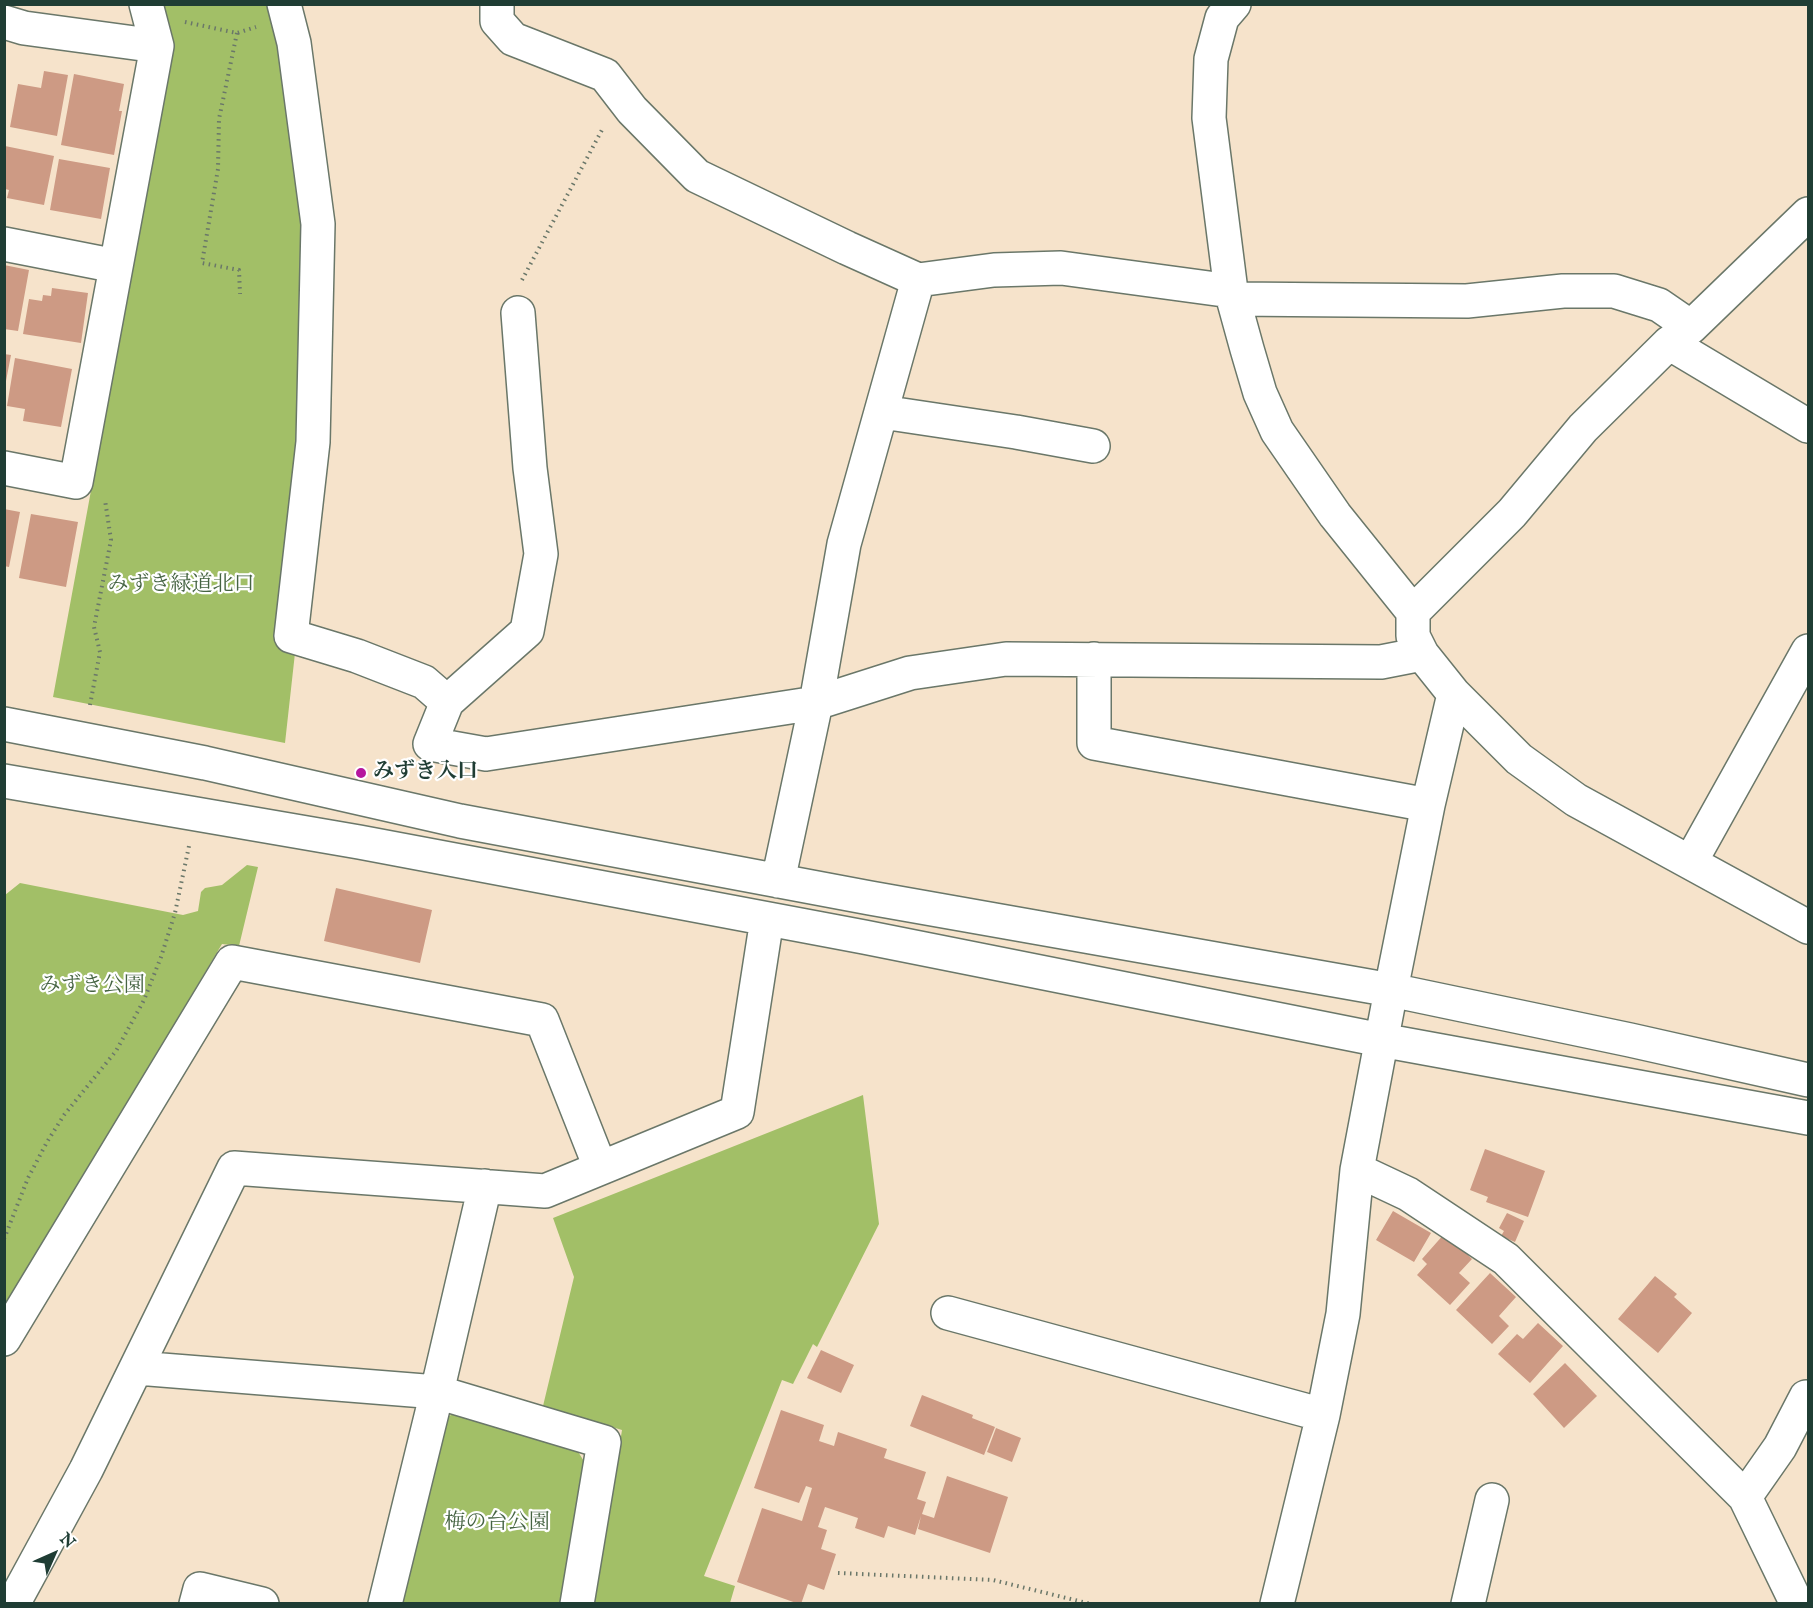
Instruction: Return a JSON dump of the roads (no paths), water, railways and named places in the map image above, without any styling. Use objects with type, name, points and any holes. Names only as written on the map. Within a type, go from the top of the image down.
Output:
[{"type":"street","points":[[497,4],[497,21],[513,39],[605,75],[632,110],[697,176],[918,280],[994,270],[1060,268],[1232,295],[1467,301],[1563,291],[1614,291],[1659,305],[1680,335],[1809,426]]},
{"type":"street","points":[[1234,4],[1222,18],[1211,59],[1209,117],[1232,295],[1260,393],[1276,431],[1335,515],[1413,612],[1413,636],[1422,654],[1454,694],[1519,759],[1576,800],[1809,927]]},
{"type":"street","points":[[4,468],[76,482],[157,46],[147,9]]},
{"type":"street","points":[[275,14],[294,43],[318,224],[313,442],[291,636],[357,656],[424,682],[447,702]]},
{"type":"street","points":[[4,22],[24,28],[157,46]]},
{"type":"street","points":[[1413,612],[1512,513],[1583,428],[1809,214]]},
{"type":"street","points":[[4,244],[116,266]]},
{"type":"street","points":[[778,881],[816,703],[844,544],[918,280]]},
{"type":"street","points":[[518,314],[530,468],[541,554],[527,631],[447,702],[430,744],[486,754],[816,703],[910,673],[1006,659],[1381,662],[1422,654]]},
{"type":"street","points":[[882,412],[1094,446]]},
{"type":"street","points":[[1691,861],[1809,651]]},
{"type":"street","points":[[1094,660],[1094,743],[1428,805]]},
{"type":"street","points":[[1277,1604],[1323,1414],[1343,1314],[1358,1170],[1428,805],[1454,694]]},
{"type":"street","points":[[4,724],[205,763],[460,821],[778,881],[1391,990],[1809,1080]]},
{"type":"street","points":[[4,782],[359,842],[767,919],[1382,1040],[1809,1118]]},
{"type":"street","points":[[13,1604],[86,1470],[234,1168],[545,1191],[737,1112],[767,919]]},
{"type":"street","points":[[4,1339],[232,962],[542,1020],[600,1167]]},
{"type":"street","points":[[1358,1170],[1408,1194],[1506,1260],[1745,1497],[1797,1604]]},
{"type":"street","points":[[385,1604],[485,1186]]},
{"type":"street","points":[[948,1313],[1323,1414]]},
{"type":"street","points":[[137,1368],[437,1392],[604,1442],[577,1604]]},
{"type":"street","points":[[1745,1497],[1780,1448],[1806,1397],[1809,1398]]},
{"type":"street","points":[[1468,1604],[1492,1500]]},
{"type":"street","points":[[196,1604],[200,1589],[262,1604]]},
{"type":"place","name":"みずき入口","points":[[361,773]]},
{"type":"park label","name":"みずき緑道北口","points":[[181,586]]},
{"type":"park label","name":"みずき公園","points":[[92,987]]},
{"type":"park label","name":"梅の台公園","points":[[497,1524]]}]
